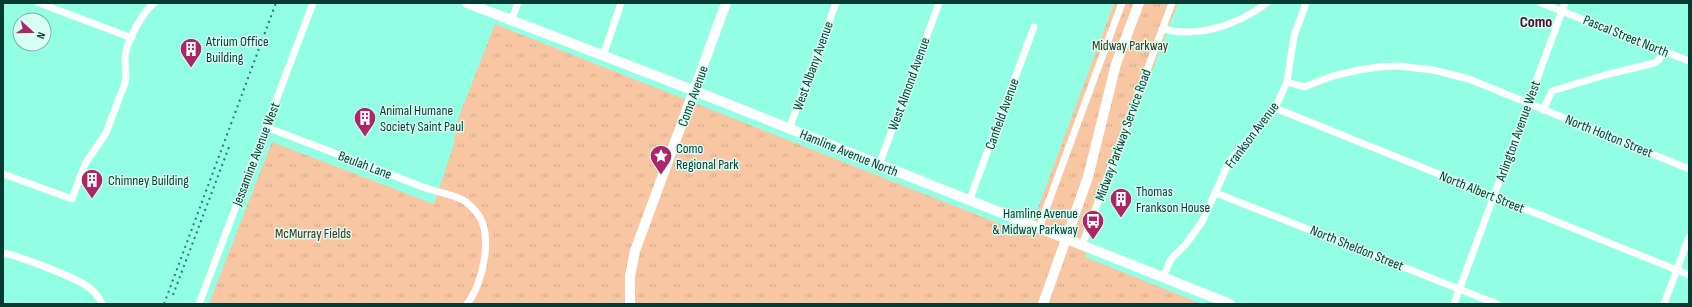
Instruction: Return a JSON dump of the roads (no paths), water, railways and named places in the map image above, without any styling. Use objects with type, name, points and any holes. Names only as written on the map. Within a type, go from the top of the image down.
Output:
[{"type":"street","points":[[39,3],[132,38]]},
{"type":"street","points":[[3,174],[72,199],[85,164],[106,133],[125,83],[125,56],[132,38],[144,13],[154,3]]},
{"type":"street","name":"Jessamine Avenue West","points":[[199,304],[313,3]]},
{"type":"street","name":"Hamline Avenue North","points":[[467,3],[695,91],[1230,304]]},
{"type":"street","points":[[511,20],[518,3]]},
{"type":"street","points":[[602,56],[621,3]]},
{"type":"street","name":"Como Avenue","points":[[630,304],[629,282],[635,251],[695,91],[726,3]]},
{"type":"street","name":"West Albany Avenue","points":[[789,129],[836,3]]},
{"type":"street","name":"West Almond Avenue","points":[[879,165],[939,3]]},
{"type":"street","points":[[1039,228],[1122,3]]},
{"type":"street","points":[[1043,304],[1088,177],[1116,64],[1139,3]]},
{"type":"street","name":"Midway Parkway Service Road","points":[[1082,245],[1172,3]]},
{"type":"street","points":[[1162,30],[1194,32],[1222,27],[1246,17],[1267,3]]},
{"type":"street","name":"Frankson Avenue","points":[[1163,277],[1171,259],[1186,244],[1202,222],[1229,162],[1275,108],[1287,82],[1294,36],[1306,3]]},
{"type":"street","name":"Pascal Street North","points":[[1541,3],[1689,61]]},
{"type":"street","name":"Arlington Avenue West","points":[[1454,304],[1565,3]]},
{"type":"street","name":"Canfield Avenue","points":[[969,201],[1034,27]]},
{"type":"street","points":[[1543,110],[1552,91],[1605,75],[1655,63],[1659,60],[1663,51]]},
{"type":"street","name":"North Holton Street","points":[[1287,82],[1304,87],[1333,76],[1379,66],[1415,67],[1433,70],[1469,79],[1689,169]]},
{"type":"street","name":"North Albert Street","points":[[1275,108],[1689,275]]},
{"type":"street","name":"Beulah Lane","points":[[266,127],[427,189],[464,201],[477,213],[485,231],[485,253],[478,288],[467,304]]},
{"type":"street","name":"North Sheldon Street","points":[[1216,192],[1497,304]]},
{"type":"street","points":[[1664,304],[1689,237]]},
{"type":"street","points":[[3,253],[83,283],[97,296],[102,304]]},
{"type":"railway","points":[[164,304],[276,3]]},
{"type":"railway","points":[[173,295],[229,147]]},
{"type":"place","name":"Atrium Office Building","points":[[191,68]]},
{"type":"place","name":"Animal Humane Society Saint Paul","points":[[365,138]]},
{"type":"place","name":"Como Regional Park","points":[[661,176]]},
{"type":"place","name":"Chimney Building","points":[[92,200]]},
{"type":"place","name":"Thomas Frankson House","points":[[1121,218]]},
{"type":"place","name":"Hamline Avenue & Midway Parkway","points":[[1093,240]]},
{"type":"district","name":"Como","points":[[1536,22]]},
{"type":"park label","name":"Midway Parkway","points":[[1130,45]]},
{"type":"park label","name":"McMurray Fields","points":[[313,233]]}]
